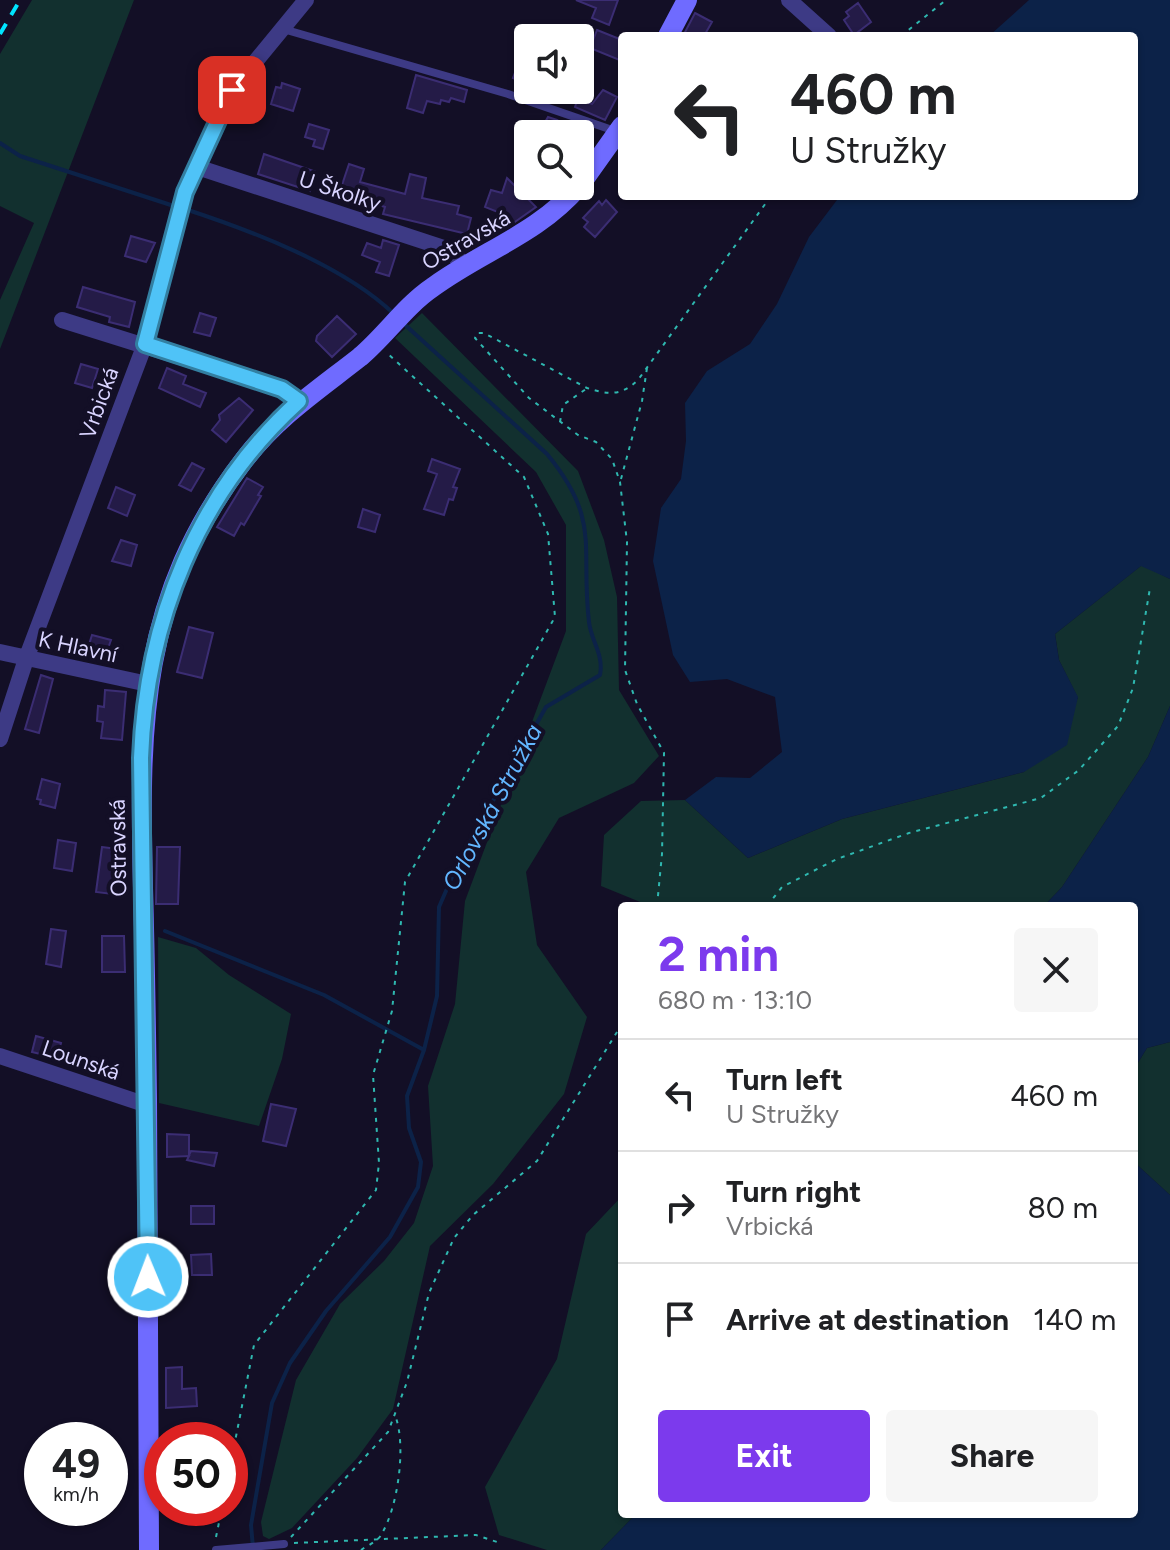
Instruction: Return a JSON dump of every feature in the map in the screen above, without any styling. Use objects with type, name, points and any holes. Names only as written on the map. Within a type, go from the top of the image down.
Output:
[{"type":"main road","points":[[670,32],[687,0]]},
{"type":"main road","name":"Ostravská","points":[[594,166],[618,132]]},
{"type":"main road","name":"Ostravská","points":[[149,1550],[147,1105],[141,758],[148,684],[165,609],[191,542],[245,459],[299,401],[381,337],[412,305],[466,265],[529,231],[564,200]]},
{"type":"street","name":"Vrbická","points":[[0,739],[26,659],[145,344],[185,192],[232,90],[306,0]]},
{"type":"street","points":[[789,0],[825,32]]},
{"type":"street","name":"U Školky","points":[[197,167],[444,248],[466,265]]},
{"type":"street","points":[[62,320],[282,389],[299,401]]},
{"type":"street","name":"K Hlavní","points":[[0,652],[148,684]]},
{"type":"street","name":"Lounská","points":[[0,1056],[147,1105]]},
{"type":"lane","points":[[280,28],[618,128]]},
{"type":"lane","points":[[215,1550],[284,1544]]},
{"type":"path","points":[[906,32],[946,0]]},
{"type":"path","points":[[657,902],[662,854],[664,753],[637,704],[625,670],[627,542],[620,482],[612,459],[596,442],[578,435],[560,422],[506,376],[479,345],[477,333],[587,388],[604,394],[624,393],[647,367],[768,200]]},
{"type":"path","points":[[239,1422],[254,1345],[376,1190],[379,1163],[373,1075],[389,1020],[405,882],[555,617],[548,534],[524,477],[381,337]]},
{"type":"path","points":[[620,482],[642,401],[647,367]]},
{"type":"path","points":[[560,422],[563,405],[587,388]]},
{"type":"path","points":[[770,902],[782,887],[837,859],[909,833],[1041,798],[1079,770],[1118,726],[1133,688],[1150,588]]},
{"type":"path","points":[[284,1544],[381,1442],[396,1416],[429,1293],[454,1238],[473,1215],[537,1161],[618,1030]]},
{"type":"path","points":[[361,1550],[381,1537],[396,1490],[400,1431],[396,1416]]},
{"type":"path","points":[[215,1550],[219,1526]]},
{"type":"path","points":[[284,1544],[381,1537],[476,1535],[500,1543]]},
{"type":"green space","points":[[32,0],[134,0],[0,349],[0,300],[34,223],[0,206],[0,54]]},
{"type":"green space","points":[[422,313],[578,471],[604,540],[617,597],[619,690],[659,756],[634,783],[559,818],[526,872],[537,945],[587,1017],[564,1094],[493,1184],[430,1246],[393,1409],[357,1458],[292,1528],[269,1539],[263,1536],[261,1522],[296,1380],[340,1304],[384,1261],[414,1223],[433,1166],[428,1086],[455,1004],[465,901],[566,631],[566,525],[536,472],[395,338]]},
{"type":"green space","points":[[1142,565],[1170,579],[1170,706],[1148,757],[1062,887],[1048,902],[640,902],[601,886],[604,835],[641,801],[685,800],[748,858],[842,819],[1024,772],[1078,698],[1059,660],[1055,634]]},
{"type":"green space","points":[[158,937],[196,948],[229,975],[291,1014],[282,1059],[259,1126],[159,1103]]},
{"type":"green space","points":[[1170,1042],[1170,1195],[1138,1166],[1138,1063],[1147,1048]]},
{"type":"green space","points":[[618,1200],[618,1518],[632,1518],[601,1550],[547,1550],[499,1535],[485,1487],[557,1359],[586,1234]]},
{"type":"water","points":[[1029,0],[1170,0],[1170,579],[1141,566],[1055,634],[1059,660],[1078,697],[1067,745],[1024,772],[842,819],[748,858],[685,800],[716,777],[750,778],[782,752],[775,697],[727,679],[690,682],[673,655],[653,561],[661,508],[681,479],[686,441],[685,403],[707,371],[750,344],[777,304],[809,237],[837,200],[1138,200],[1138,32],[993,32]]},
{"type":"water","points":[[1170,706],[1170,1042],[1147,1048],[1138,1063],[1138,902],[1048,902],[1062,887],[1148,757]]},
{"type":"water","points":[[1138,1166],[1170,1195],[1170,1550],[601,1550],[632,1518],[1138,1518]]},
{"type":"building","points":[[576,0],[618,0],[609,25],[592,18],[596,8]]},
{"type":"building","points":[[858,3],[871,22],[858,32],[852,32],[844,20],[849,16],[846,12]]},
{"type":"building","points":[[695,13],[712,22],[706,32],[685,32]]},
{"type":"building","points":[[597,30],[618,38],[618,59],[594,50]]},
{"type":"building","points":[[416,75],[467,90],[464,102],[451,98],[449,102],[441,100],[440,104],[427,101],[423,113],[407,108]]},
{"type":"building","points":[[282,83],[300,89],[293,111],[271,104],[276,87],[281,88]]},
{"type":"building","points":[[603,90],[617,97],[605,120],[575,107],[576,104],[594,104]]},
{"type":"building","points":[[309,124],[329,130],[323,149],[313,146],[315,140],[305,137]]},
{"type":"building","points":[[264,154],[316,172],[310,191],[258,174]]},
{"type":"building","points":[[349,164],[364,169],[360,182],[405,194],[410,174],[426,178],[422,198],[459,206],[457,214],[471,218],[467,234],[383,214],[385,207],[347,195],[342,185]]},
{"type":"building","points":[[507,178],[514,185],[514,200],[529,200],[536,207],[512,224],[503,214],[485,207],[491,190],[502,193]]},
{"type":"building","points":[[606,200],[617,212],[595,237],[584,227],[588,222],[583,218],[599,201],[602,205]]},
{"type":"building","points":[[131,236],[155,243],[146,262],[125,256]]},
{"type":"building","points":[[383,240],[399,245],[389,276],[376,272],[380,262],[362,255],[367,243],[381,248]]},
{"type":"building","points":[[83,287],[135,302],[129,327],[109,322],[110,317],[77,307]]},
{"type":"building","points":[[200,313],[216,318],[210,336],[194,332]]},
{"type":"building","points":[[337,316],[356,334],[332,357],[316,341],[317,336]]},
{"type":"building","points":[[81,364],[98,369],[92,388],[75,383]]},
{"type":"building","points":[[167,368],[186,376],[183,384],[206,393],[200,407],[159,388]]},
{"type":"building","points":[[239,398],[253,410],[226,442],[212,430],[220,420],[219,415]]},
{"type":"building","points":[[432,459],[460,469],[453,487],[457,488],[453,500],[449,499],[444,515],[424,509],[437,474],[428,471]]},
{"type":"building","points":[[192,463],[204,469],[191,491],[179,485]]},
{"type":"building","points":[[247,478],[263,487],[258,495],[261,496],[234,536],[217,527]]},
{"type":"building","points":[[116,487],[135,495],[127,516],[108,508]]},
{"type":"building","points":[[363,509],[380,515],[375,532],[358,527]]},
{"type":"building","points":[[121,540],[137,545],[131,566],[112,561]]},
{"type":"building","points":[[189,627],[213,633],[202,678],[177,672]]},
{"type":"building","points":[[92,635],[111,640],[104,660],[86,654]]},
{"type":"building","points":[[41,675],[53,679],[39,733],[25,729]]},
{"type":"building","points":[[105,690],[126,692],[122,740],[101,738],[103,722],[97,721],[98,706],[104,707]]},
{"type":"building","points":[[42,779],[60,784],[55,808],[40,804],[41,800],[37,799]]},
{"type":"building","points":[[58,840],[76,843],[72,871],[54,868]]},
{"type":"building","points":[[102,847],[118,849],[112,894],[96,892]]},
{"type":"building","points":[[157,847],[180,847],[178,904],[156,904]]},
{"type":"building","points":[[51,929],[66,931],[61,967],[46,964]]},
{"type":"building","points":[[102,936],[124,936],[125,972],[102,972]]},
{"type":"building","points":[[36,1036],[61,1043],[57,1058],[32,1052]]},
{"type":"building","points":[[271,1104],[296,1109],[286,1146],[263,1141]]},
{"type":"building","points":[[167,1134],[189,1135],[189,1155],[191,1151],[217,1153],[214,1166],[187,1160],[189,1156],[167,1157]]},
{"type":"building","points":[[191,1206],[214,1206],[214,1224],[191,1224]]},
{"type":"building","points":[[211,1254],[212,1275],[192,1275],[191,1255]]},
{"type":"building","points":[[182,1367],[182,1389],[196,1388],[197,1406],[166,1408],[166,1368]]},
{"type":"waterway","name":"Orlovská Stružka","points":[[0,143],[20,156],[177,207]]},
{"type":"waterway","name":"Orlovská Stružka","points":[[185,209],[296,251],[349,280],[394,314]]},
{"type":"waterway","name":"Orlovská Stružka","points":[[253,1548],[251,1525],[272,1403],[290,1363],[326,1311],[390,1237],[418,1187],[421,1162],[409,1128],[407,1096],[424,1050],[437,996],[439,907],[459,861],[546,707],[600,675],[601,667],[589,622],[582,517],[564,477],[547,454],[403,323]]},
{"type":"waterway","points":[[165,931],[324,995],[424,1050]]},
{"type":"railway","points":[[0,34],[20,0]]},
{"type":"route","points":[[148,1277],[141,758],[154,649],[179,569],[205,517],[245,459],[299,401],[282,389],[145,344],[185,192],[232,90]]}]
